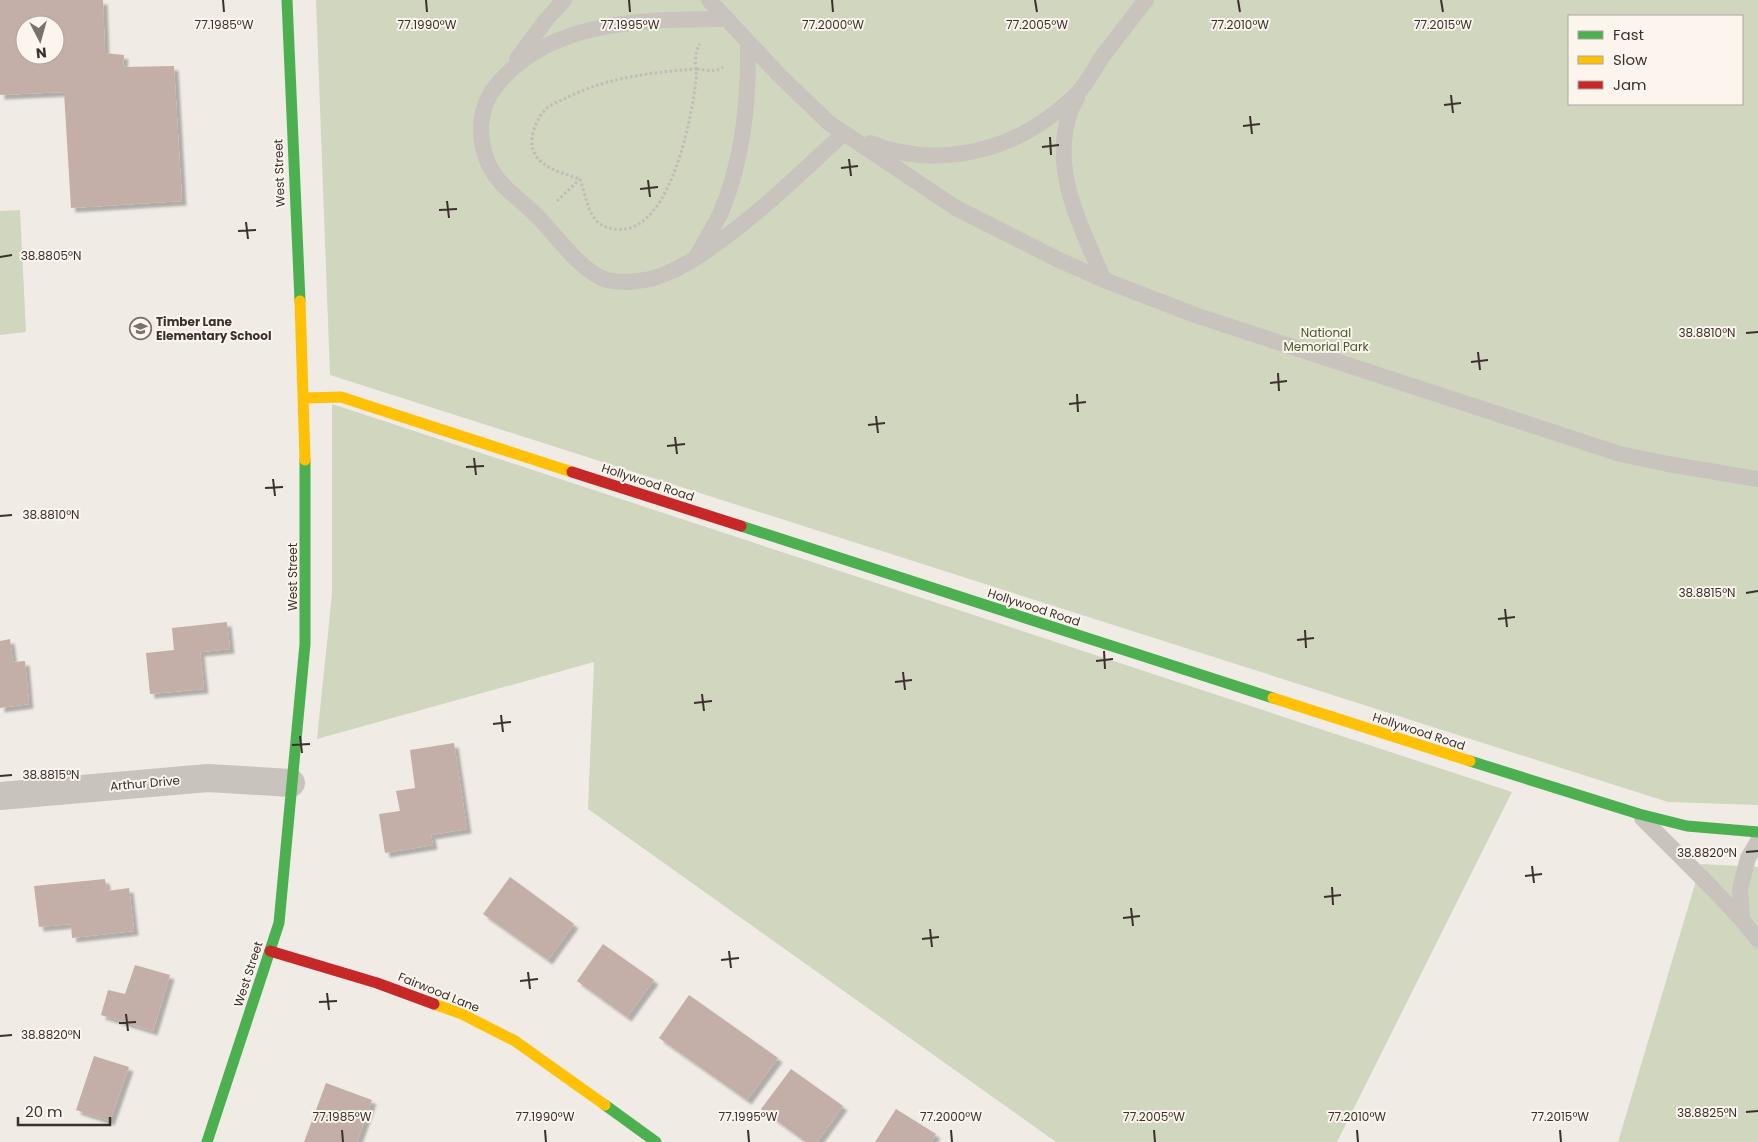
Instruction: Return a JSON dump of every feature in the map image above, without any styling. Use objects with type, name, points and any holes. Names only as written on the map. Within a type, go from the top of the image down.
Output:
[{"type":"street","name":"West Street","points":[[206,1142],[279,924],[305,644],[304,398],[287,0]]},
{"type":"street","name":"Hollywood Road","points":[[304,398],[341,397],[1449,755],[1639,814],[1687,826],[1758,832]]},
{"type":"street","name":"Arthur Drive","points":[[0,796],[208,778],[291,783]]},
{"type":"street","name":"Fairwood Lane","points":[[270,951],[377,983],[462,1014],[515,1041],[656,1142]]},
{"type":"lane","points":[[564,0],[546,20],[489,94],[481,117],[481,140],[489,165],[500,182],[539,218],[584,266],[605,280],[626,282],[651,279],[676,269],[696,258],[738,229],[844,133]]},
{"type":"lane","points":[[709,0],[780,76],[829,123],[956,208],[1059,260],[1104,280],[1198,316],[1620,454],[1758,479]]},
{"type":"lane","points":[[1104,280],[1067,186],[1063,148],[1068,116],[1081,90],[1105,54],[1146,0]]},
{"type":"lane","points":[[502,79],[530,55],[556,40],[591,29],[649,20],[726,19]]},
{"type":"lane","points":[[696,258],[721,212],[736,165],[746,111],[748,42]]},
{"type":"lane","points":[[844,133],[884,149],[923,155],[960,155],[996,146],[1030,131],[1062,108],[1081,90]]},
{"type":"lane","points":[[1639,814],[1712,888],[1758,940]]},
{"type":"lane","points":[[1742,920],[1740,889],[1748,858],[1758,841]]},
{"type":"path","points":[[580,179],[594,218],[603,226],[613,230],[635,226],[644,220],[655,208],[668,187],[678,164],[688,129],[697,69],[696,49],[703,41]]},
{"type":"path","points":[[580,179],[549,168],[535,154],[532,144],[534,128],[544,111],[567,97],[604,84],[655,72],[697,69],[718,70],[726,65]]},
{"type":"path","points":[[567,191],[580,179]]},
{"type":"green space","name":"National Memorial Park","points":[[316,0],[1758,0],[1758,805],[1668,802],[330,375]]},
{"type":"green space","points":[[20,210],[26,332],[0,335],[0,211]]},
{"type":"green space","points":[[332,404],[1512,792],[1337,1142],[1056,1142],[588,809],[594,662],[317,739],[332,594]]},
{"type":"green space","points":[[1701,864],[1758,867],[1758,1142],[1618,1142]]},
{"type":"building","points":[[0,0],[103,0],[105,53],[124,55],[123,67],[174,66],[182,201],[71,208],[64,92],[0,95]]},
{"type":"building","points":[[227,622],[230,649],[200,652],[204,689],[150,694],[146,653],[174,650],[172,628]]},
{"type":"building","points":[[10,639],[13,662],[25,661],[29,704],[0,708],[0,641]]},
{"type":"building","points":[[454,743],[467,829],[431,835],[433,845],[385,853],[379,814],[400,811],[396,791],[415,788],[410,750]]},
{"type":"building","points":[[510,877],[574,924],[548,960],[483,914]]},
{"type":"building","points":[[105,879],[107,891],[129,888],[134,931],[72,938],[71,924],[39,927],[34,886]]},
{"type":"building","points":[[603,944],[654,980],[627,1017],[577,981]]},
{"type":"building","points":[[135,965],[170,975],[153,1031],[101,1015],[108,990],[125,994]]},
{"type":"building","points":[[689,995],[778,1058],[747,1100],[659,1038]]},
{"type":"building","points":[[94,1056],[129,1067],[110,1121],[76,1110]]},
{"type":"building","points":[[791,1069],[843,1106],[817,1142],[806,1142],[761,1109]]},
{"type":"building","points":[[326,1083],[372,1100],[357,1142],[304,1142]]},
{"type":"building","points":[[896,1109],[936,1134],[931,1142],[875,1142]]},
{"type":"traffic: fast","points":[[287,0],[300,301]]},
{"type":"traffic: fast","points":[[207,1142],[279,923],[305,644],[305,460]]},
{"type":"traffic: fast","points":[[741,526],[1273,698]]},
{"type":"traffic: fast","points":[[1470,761],[1639,814],[1687,826],[1758,832]]},
{"type":"traffic: fast","points":[[605,1105],[656,1142]]},
{"type":"traffic: slow","points":[[300,301],[305,460]]},
{"type":"traffic: slow","points":[[304,398],[341,397],[572,472]]},
{"type":"traffic: slow","points":[[1273,698],[1470,761]]},
{"type":"traffic: slow","points":[[434,1004],[462,1014],[515,1041],[605,1105]]},
{"type":"traffic: jam","points":[[572,472],[741,526]]},
{"type":"traffic: jam","points":[[270,951],[377,983],[434,1004]]},
{"type":"place","name":"Timber Lane Elementary School","points":[[140,328]]}]
